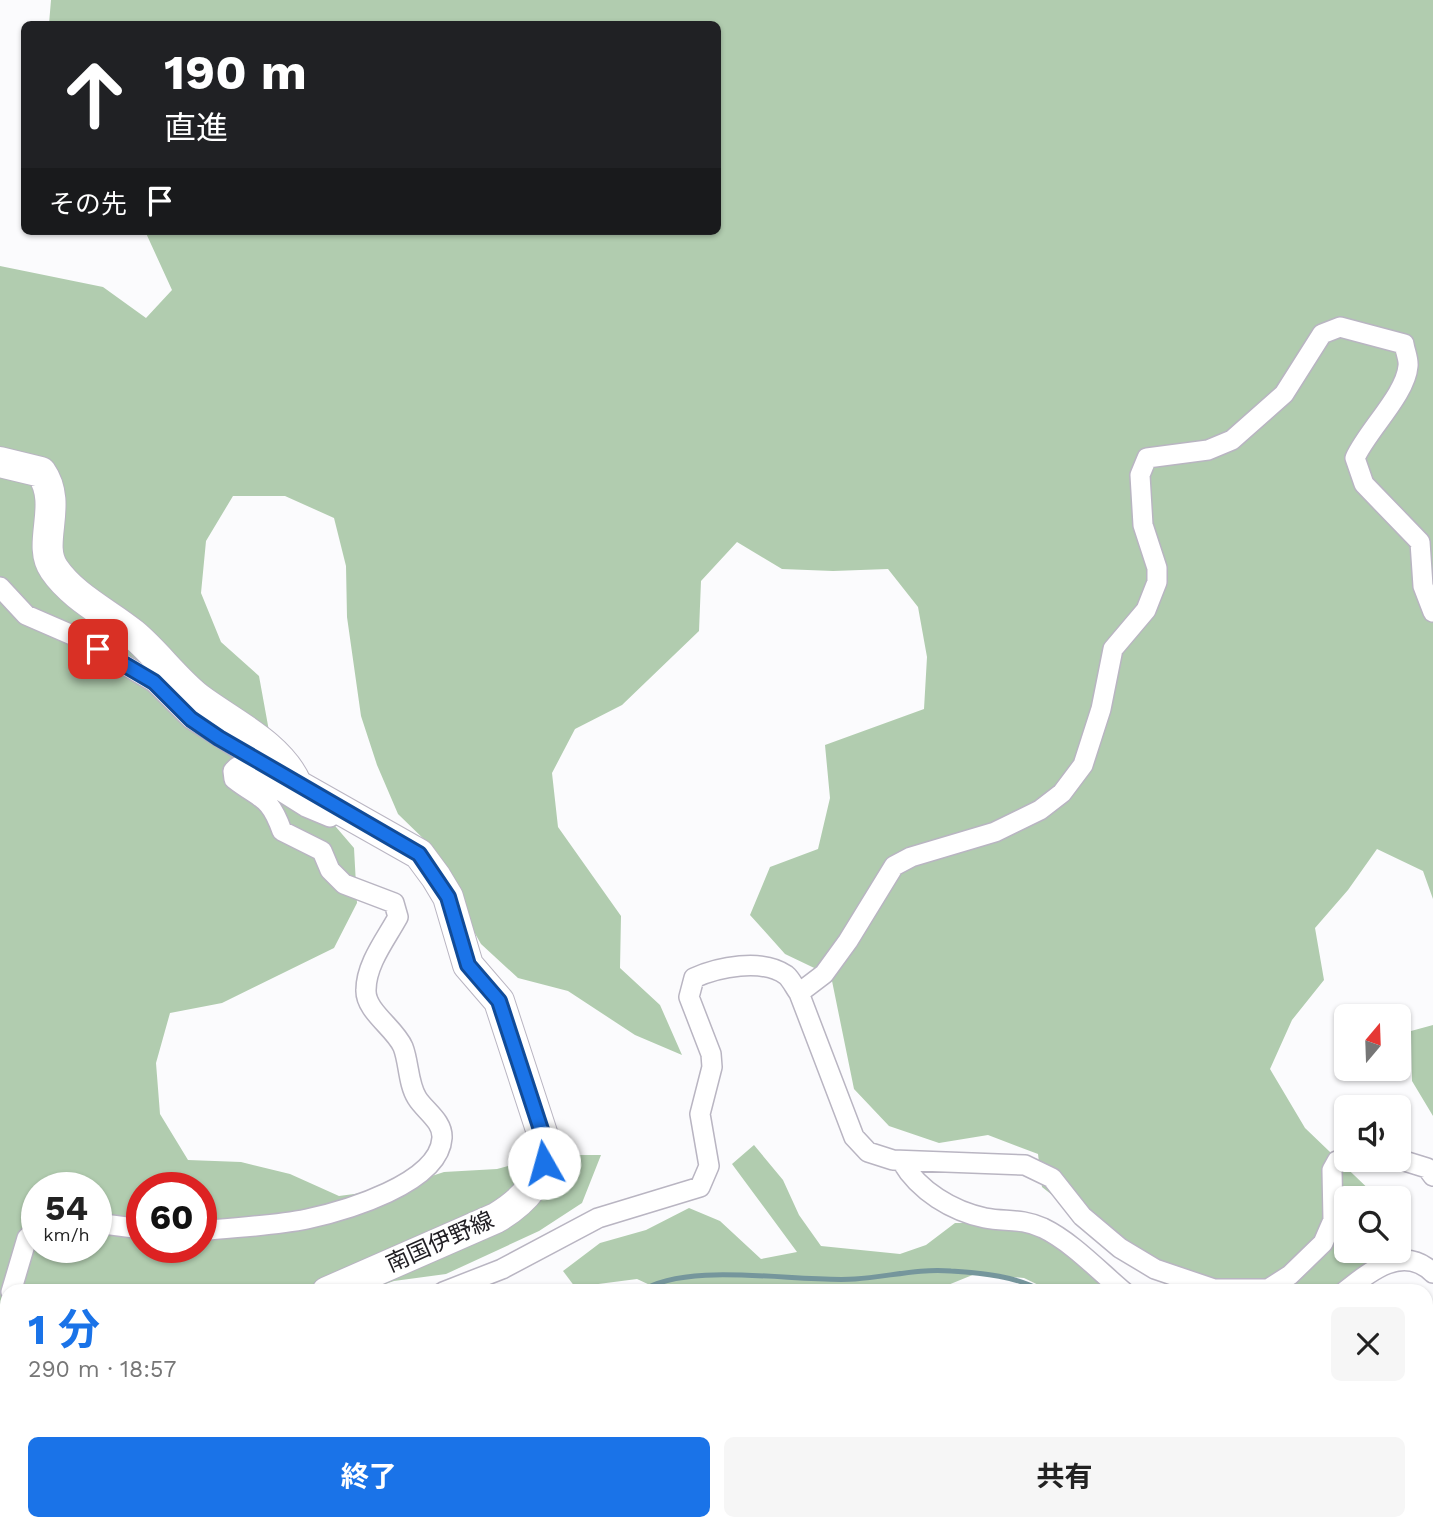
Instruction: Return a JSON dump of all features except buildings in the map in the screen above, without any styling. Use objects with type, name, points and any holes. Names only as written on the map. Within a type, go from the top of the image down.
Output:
[{"type":"main road","name":"南国伊野線","points":[[0,462],[41,472],[51,487],[48,550],[52,567],[67,585],[135,635],[196,696],[236,723],[290,768],[297,785],[391,835],[419,854],[448,897],[468,965],[499,1001],[546,1145],[544,1163],[536,1183],[519,1205],[496,1218],[345,1284]]},
{"type":"street","points":[[799,993],[824,974],[848,941],[894,866],[911,857],[995,832],[1040,810],[1062,793],[1083,765],[1101,709],[1114,649],[1146,610],[1157,582],[1157,568],[1143,525],[1140,475],[1147,458],[1208,450],[1232,440],[1284,394],[1322,334],[1340,327],[1404,344],[1408,366],[1403,384],[1362,441],[1355,458],[1364,484],[1420,542],[1423,586],[1433,612]]},
{"type":"street","points":[[0,587],[26,615],[79,638],[154,682],[191,719],[297,785]]},
{"type":"street","points":[[217,1229],[307,1219],[366,1202],[403,1184],[434,1162],[442,1137],[436,1121],[415,1097],[398,1035],[373,1007],[365,992],[372,964],[398,917],[394,903],[344,884],[330,870],[322,851],[282,831],[274,808],[261,795],[234,779],[233,771],[237,767],[244,768],[306,807],[376,836],[391,835]]},
{"type":"street","points":[[464,1284],[502,1269],[597,1218],[700,1187],[709,1166],[700,1114],[712,1067],[711,1054],[689,997],[694,978],[711,971],[763,966],[786,975],[799,993],[854,1137],[868,1152],[902,1162],[1025,1165],[1052,1178],[1082,1216],[1120,1248],[1155,1269],[1198,1284]]},
{"type":"street","points":[[902,1162],[924,1189],[947,1203],[985,1218],[1015,1219],[1044,1228],[1114,1284]]},
{"type":"street","points":[[1411,1163],[1427,1168],[1433,1177]]},
{"type":"street","points":[[1276,1284],[1290,1275],[1323,1243],[1333,1220],[1334,1166]]},
{"type":"street","points":[[13,1284],[21,1258]]},
{"type":"street","points":[[1354,1284],[1375,1268],[1394,1261],[1417,1262],[1433,1273]]},
{"type":"green space","points":[[51,0],[1433,0],[1433,899],[1423,871],[1377,849],[1348,890],[1315,928],[1324,980],[1292,1020],[1270,1069],[1305,1128],[1334,1156],[1334,1172],[1351,1172],[1365,1186],[1334,1186],[1334,1263],[1373,1263],[1341,1284],[1175,1284],[1123,1251],[1042,1187],[1038,1154],[988,1135],[939,1143],[889,1126],[854,1089],[831,976],[785,954],[750,915],[770,867],[818,849],[830,798],[825,745],[924,709],[927,657],[918,607],[888,569],[782,569],[737,542],[701,581],[699,631],[622,705],[575,729],[552,773],[558,827],[621,916],[620,968],[660,1005],[682,1055],[635,1035],[568,991],[518,978],[481,944],[456,900],[434,849],[398,814],[377,765],[361,716],[347,617],[346,566],[334,518],[285,496],[233,496],[206,541],[201,593],[221,642],[259,676],[269,731],[318,806],[354,848],[357,903],[334,948],[222,1003],[170,1013],[156,1063],[160,1114],[188,1160],[241,1162],[290,1174],[339,1196],[392,1189],[444,1172],[497,1169],[550,1155],[601,1155],[582,1203],[539,1231],[446,1274],[386,1284],[0,1284],[0,266],[103,287],[146,318],[172,290],[147,235],[721,235],[721,21],[49,21]]},
{"type":"green space","points":[[1433,1025],[1433,1116],[1412,1081],[1411,1031]]},
{"type":"green space","points":[[754,1145],[783,1180],[799,1215],[821,1246],[900,1254],[926,1245],[955,1223],[1023,1223],[1106,1267],[1129,1284],[1036,1284],[1024,1278],[975,1274],[950,1284],[648,1284],[637,1279],[573,1284],[563,1271],[600,1243],[646,1230],[689,1208],[720,1221],[761,1259],[797,1252],[732,1164]]},
{"type":"waterway","points":[[656,1284],[685,1277],[713,1275],[855,1279],[939,1270],[999,1276],[1027,1284]]},
{"type":"route","points":[[98,649],[154,682],[191,719],[219,738],[297,785],[391,835],[419,854],[448,897],[468,965],[499,1001],[546,1145],[544,1163]]}]
